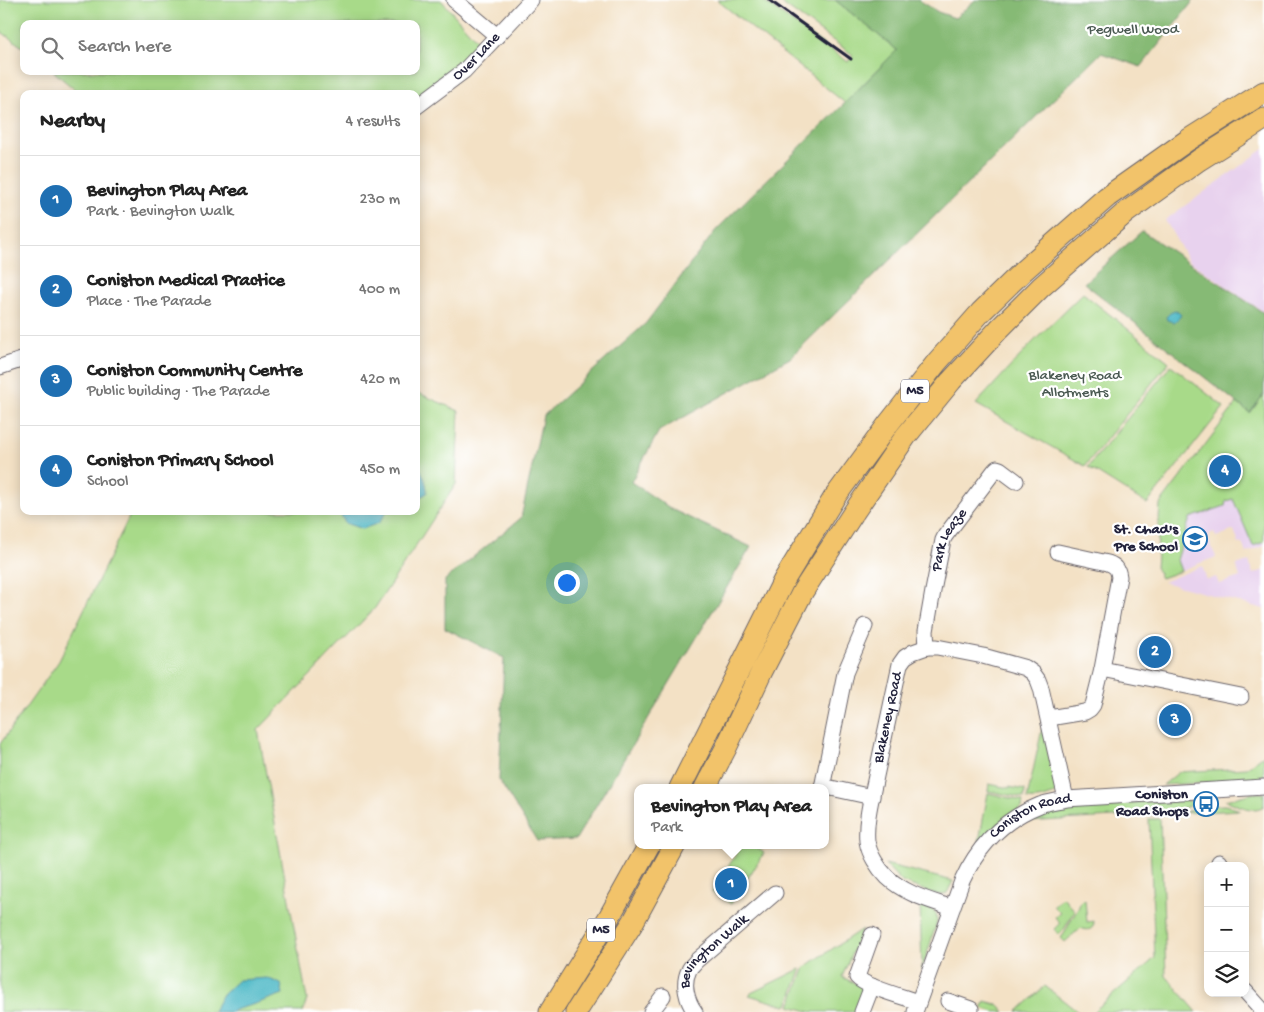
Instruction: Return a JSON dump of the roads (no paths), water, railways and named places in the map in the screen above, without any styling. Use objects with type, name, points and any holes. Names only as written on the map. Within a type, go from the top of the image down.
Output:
[{"type":"highway","name":"M5","points":[[682,784],[784,580],[834,498],[888,423],[938,362],[981,312],[1024,270],[1107,197],[1188,140],[1264,92]]},
{"type":"highway","name":"M5","points":[[708,784],[803,591],[906,436],[951,381],[1041,287],[1124,214],[1199,160],[1264,118]]},
{"type":"highway","name":"M5","points":[[550,1012],[608,919],[647,849]]},
{"type":"highway","name":"M5","points":[[576,1012],[632,924],[673,849]]},
{"type":"street","points":[[454,0],[497,36]]},
{"type":"street","name":"Over Lane","points":[[420,104],[464,71],[530,0]]},
{"type":"street","points":[[0,367],[20,360]]},
{"type":"street","name":"Park Leaze","points":[[927,647],[926,631],[931,599],[945,536],[997,468],[1016,481]]},
{"type":"street","points":[[1049,718],[1085,712],[1090,709],[1095,701],[1119,577],[1118,570],[1114,565],[1058,552]]},
{"type":"street","points":[[823,784],[845,674],[860,630]]},
{"type":"street","name":"Blakeney Road","points":[[952,908],[903,890],[886,876],[874,860],[868,846],[867,824],[872,797],[900,664],[904,657],[927,647],[937,647],[974,654],[1026,668],[1033,673],[1038,680],[1049,718],[1066,799]]},
{"type":"street","points":[[1102,669],[1241,697]]},
{"type":"street","name":"Coniston Road","points":[[916,1007],[969,866],[987,841],[1008,822],[1040,806],[1066,799],[1264,787]]},
{"type":"street","points":[[829,788],[872,797]]},
{"type":"street","name":"Bevington Walk","points":[[695,1012],[690,1005],[686,992],[685,980],[689,970],[696,961],[767,895]]},
{"type":"street","points":[[872,935],[857,977],[916,1007]]},
{"type":"street","points":[[862,1012],[872,986]]},
{"type":"street","points":[[1249,995],[1264,1012]]},
{"type":"street","points":[[948,1001],[971,1009]]},
{"type":"water","points":[[1175,311],[1181,315],[1178,319],[1174,322],[1167,320],[1166,317]]},
{"type":"water","points":[[420,469],[424,477],[427,493],[420,497]]},
{"type":"water","points":[[341,515],[384,515],[379,523],[362,529],[345,523]]},
{"type":"water","points":[[267,978],[281,984],[283,994],[232,1012],[213,1012],[223,994],[238,980]]},
{"type":"railway","points":[[769,0],[851,59]]},
{"type":"place","name":"Coniston Primary School","points":[[1225,471]]},
{"type":"place","name":"St. Chad's Pre School","points":[[1195,539]]},
{"type":"place","name":"Coniston Medical Practice","points":[[1155,652]]},
{"type":"place","name":"Coniston Community Centre","points":[[1175,720]]},
{"type":"place","name":"Coniston Road Shops","points":[[1206,804]]},
{"type":"place","name":"Bevington Play Area","points":[[731,884]]},
{"type":"park label","name":"Pegwell Wood","points":[[1133,30]]},
{"type":"park label","name":"Blakeney Road Allotments","points":[[1075,384]]}]
